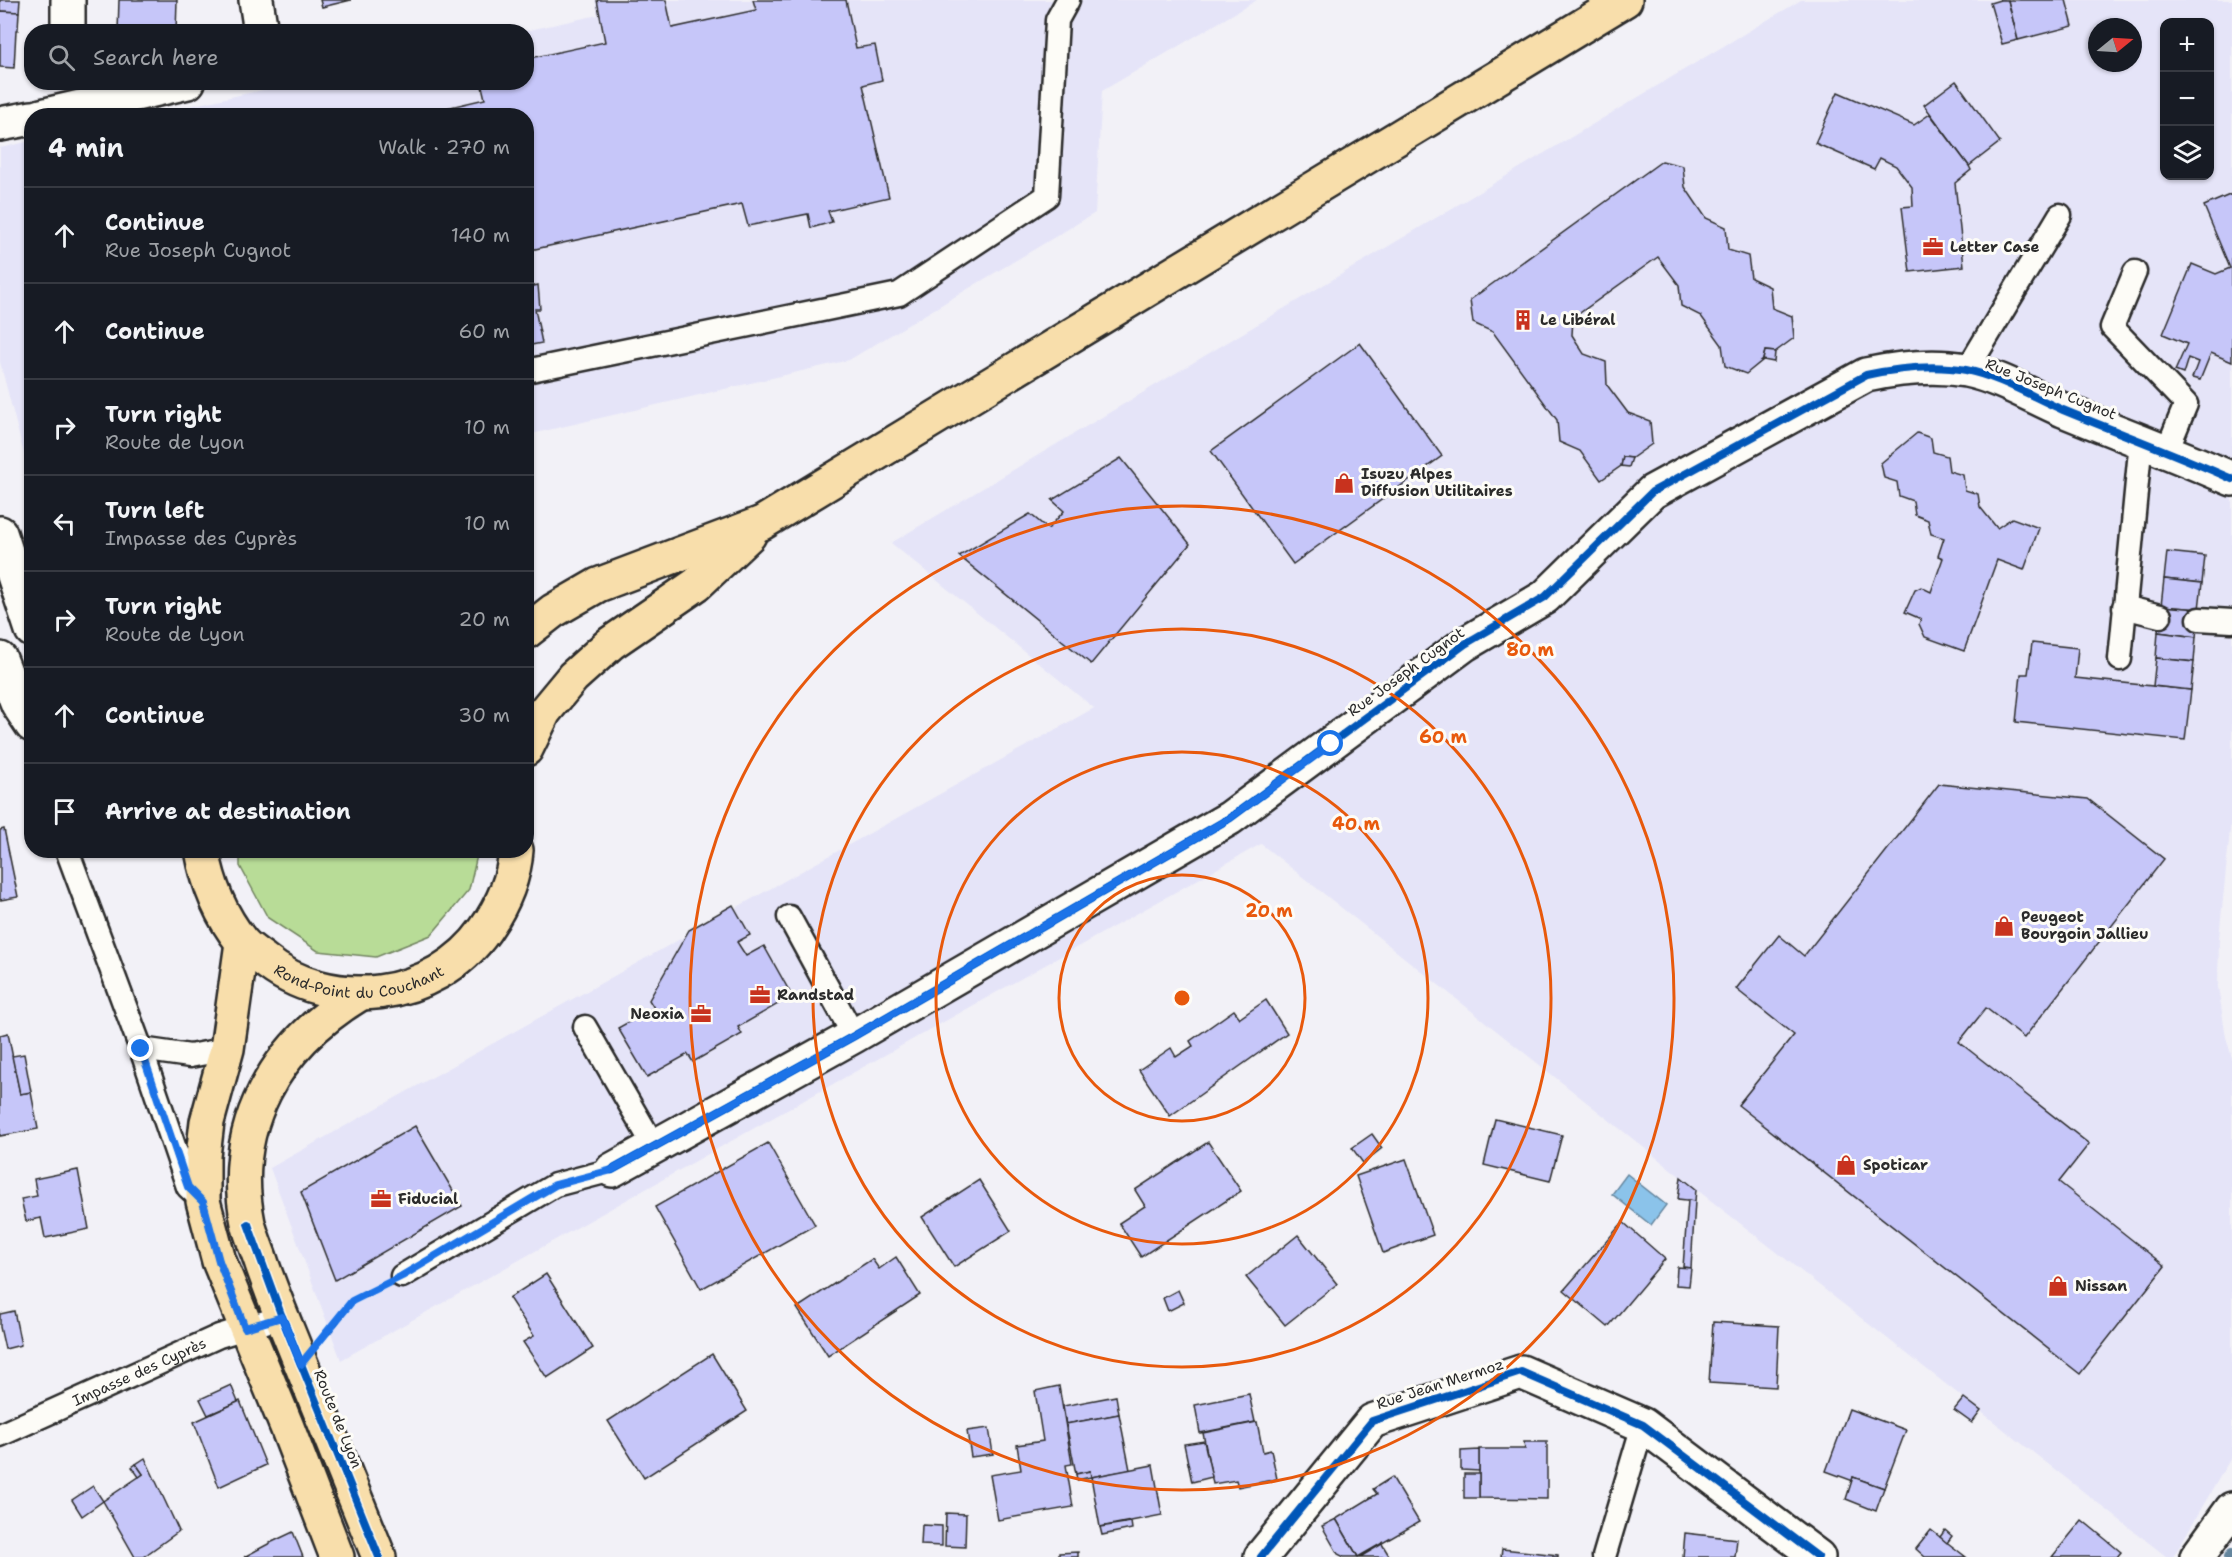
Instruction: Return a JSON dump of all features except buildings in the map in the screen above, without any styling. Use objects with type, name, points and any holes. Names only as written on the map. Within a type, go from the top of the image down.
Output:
[{"type":"main road","points":[[534,626],[553,611],[598,585],[762,523],[1625,0]]},
{"type":"main road","points":[[534,733],[544,712],[573,676],[611,644],[697,584],[762,523]]},
{"type":"main road","name":"Rond-Point du Couchant","points":[[204,858],[215,901],[242,943],[276,970],[315,988],[358,995],[401,989],[442,972],[475,944],[500,909],[515,868],[516,858]]},
{"type":"main road","points":[[242,943],[227,1049],[207,1122],[203,1156],[203,1202],[219,1261],[337,1557]]},
{"type":"main road","name":"Route de Lyon","points":[[358,995],[334,1010],[297,1043],[279,1068],[260,1100],[246,1140],[244,1187],[248,1224],[282,1317],[379,1557]]},
{"type":"street","points":[[68,0],[68,24]]},
{"type":"street","points":[[256,0],[260,24]]},
{"type":"street","points":[[53,108],[70,96],[121,90]]},
{"type":"street","points":[[0,124],[24,120]]},
{"type":"street","name":"Rue Joseph Cugnot","points":[[612,1170],[854,1036],[1230,818],[1465,644],[1545,597],[1652,492],[1866,375],[1895,369],[1931,366],[1967,370],[2004,382],[2062,410],[2154,445],[2232,479]]},
{"type":"street","points":[[0,533],[24,606]]},
{"type":"street","points":[[0,659],[18,704],[24,713]]},
{"type":"street","name":"Rue Jean Mermoz","points":[[1261,1557],[1372,1421],[1521,1372],[1643,1425],[1818,1557]]},
{"type":"street","points":[[2197,1557],[2232,1509]]},
{"type":"lane","points":[[534,369],[899,294],[1047,196],[1058,21],[1068,0]]},
{"type":"lane","points":[[1967,370],[2060,216]]},
{"type":"lane","points":[[2120,659],[2124,608],[2154,445],[2186,404],[2112,327],[2135,272]]},
{"type":"lane","points":[[2124,608],[2160,616]]},
{"type":"lane","points":[[2199,619],[2232,621]]},
{"type":"lane","points":[[73,858],[188,1187],[203,1202]]},
{"type":"lane","points":[[789,917],[854,1036]]},
{"type":"lane","points":[[585,1027],[654,1146]]},
{"type":"lane","points":[[141,1049],[190,1056],[227,1049]]},
{"type":"lane","points":[[402,1276],[555,1185],[612,1170]]},
{"type":"lane","name":"Impasse des Cyprès","points":[[0,1435],[219,1336],[282,1317]]},
{"type":"lane","points":[[1604,1557],[1643,1425]]},
{"type":"path","points":[[301,1364],[352,1301],[402,1276]]},
{"type":"shaded area","points":[[595,0],[1257,0],[1102,91],[1095,213],[849,360],[534,433],[534,108],[181,108],[262,90],[534,90],[534,29],[598,15]]},
{"type":"shaded area","points":[[1801,0],[2232,0],[2232,811],[2219,938],[2218,987],[2226,1037],[2232,1058],[2232,1456],[2173,1557],[2167,1557],[1696,1189],[1261,844],[341,1360],[270,1168],[1094,708],[891,543]]},
{"type":"shaded area","points":[[24,143],[24,454],[0,362],[0,148]]},
{"type":"green space","points":[[240,858],[476,858],[469,890],[431,935],[376,957],[318,951],[268,918],[240,866]]},
{"type":"water","points":[[1627,1174],[1666,1205],[1651,1225],[1612,1194]]},
{"type":"cycle path","points":[[612,1170],[854,1036],[1230,818],[1465,644],[1545,597],[1652,492],[1866,375],[1928,367],[1953,368],[1979,373],[2232,479]]},
{"type":"cycle path","points":[[248,1224],[282,1317],[379,1557]]},
{"type":"cycle path","points":[[1261,1557],[1372,1421],[1521,1372],[1643,1425],[1818,1557]]},
{"type":"place","name":"Letter Case","points":[[1933,247]]},
{"type":"place","name":"Le Libéral","points":[[1523,320]]},
{"type":"place","name":"Isuzu Alpes Diffusion Utilitaires","points":[[1344,483]]},
{"type":"place","name":"Peugeot Bourgoin Jallieu","points":[[2004,926]]},
{"type":"place","name":"Randstad","points":[[760,995]]},
{"type":"place","name":"Neoxia","points":[[701,1014]]},
{"type":"place","name":"Spoticar","points":[[1846,1165]]},
{"type":"place","name":"Fiducial","points":[[381,1199]]},
{"type":"place","name":"Nissan","points":[[2058,1286]]},
{"type":"route","points":[[141,1049],[188,1187],[203,1202],[219,1261],[245,1328],[282,1317],[301,1364],[352,1301],[402,1276],[555,1185],[612,1170],[854,1036],[1230,818],[1331,744]]}]
